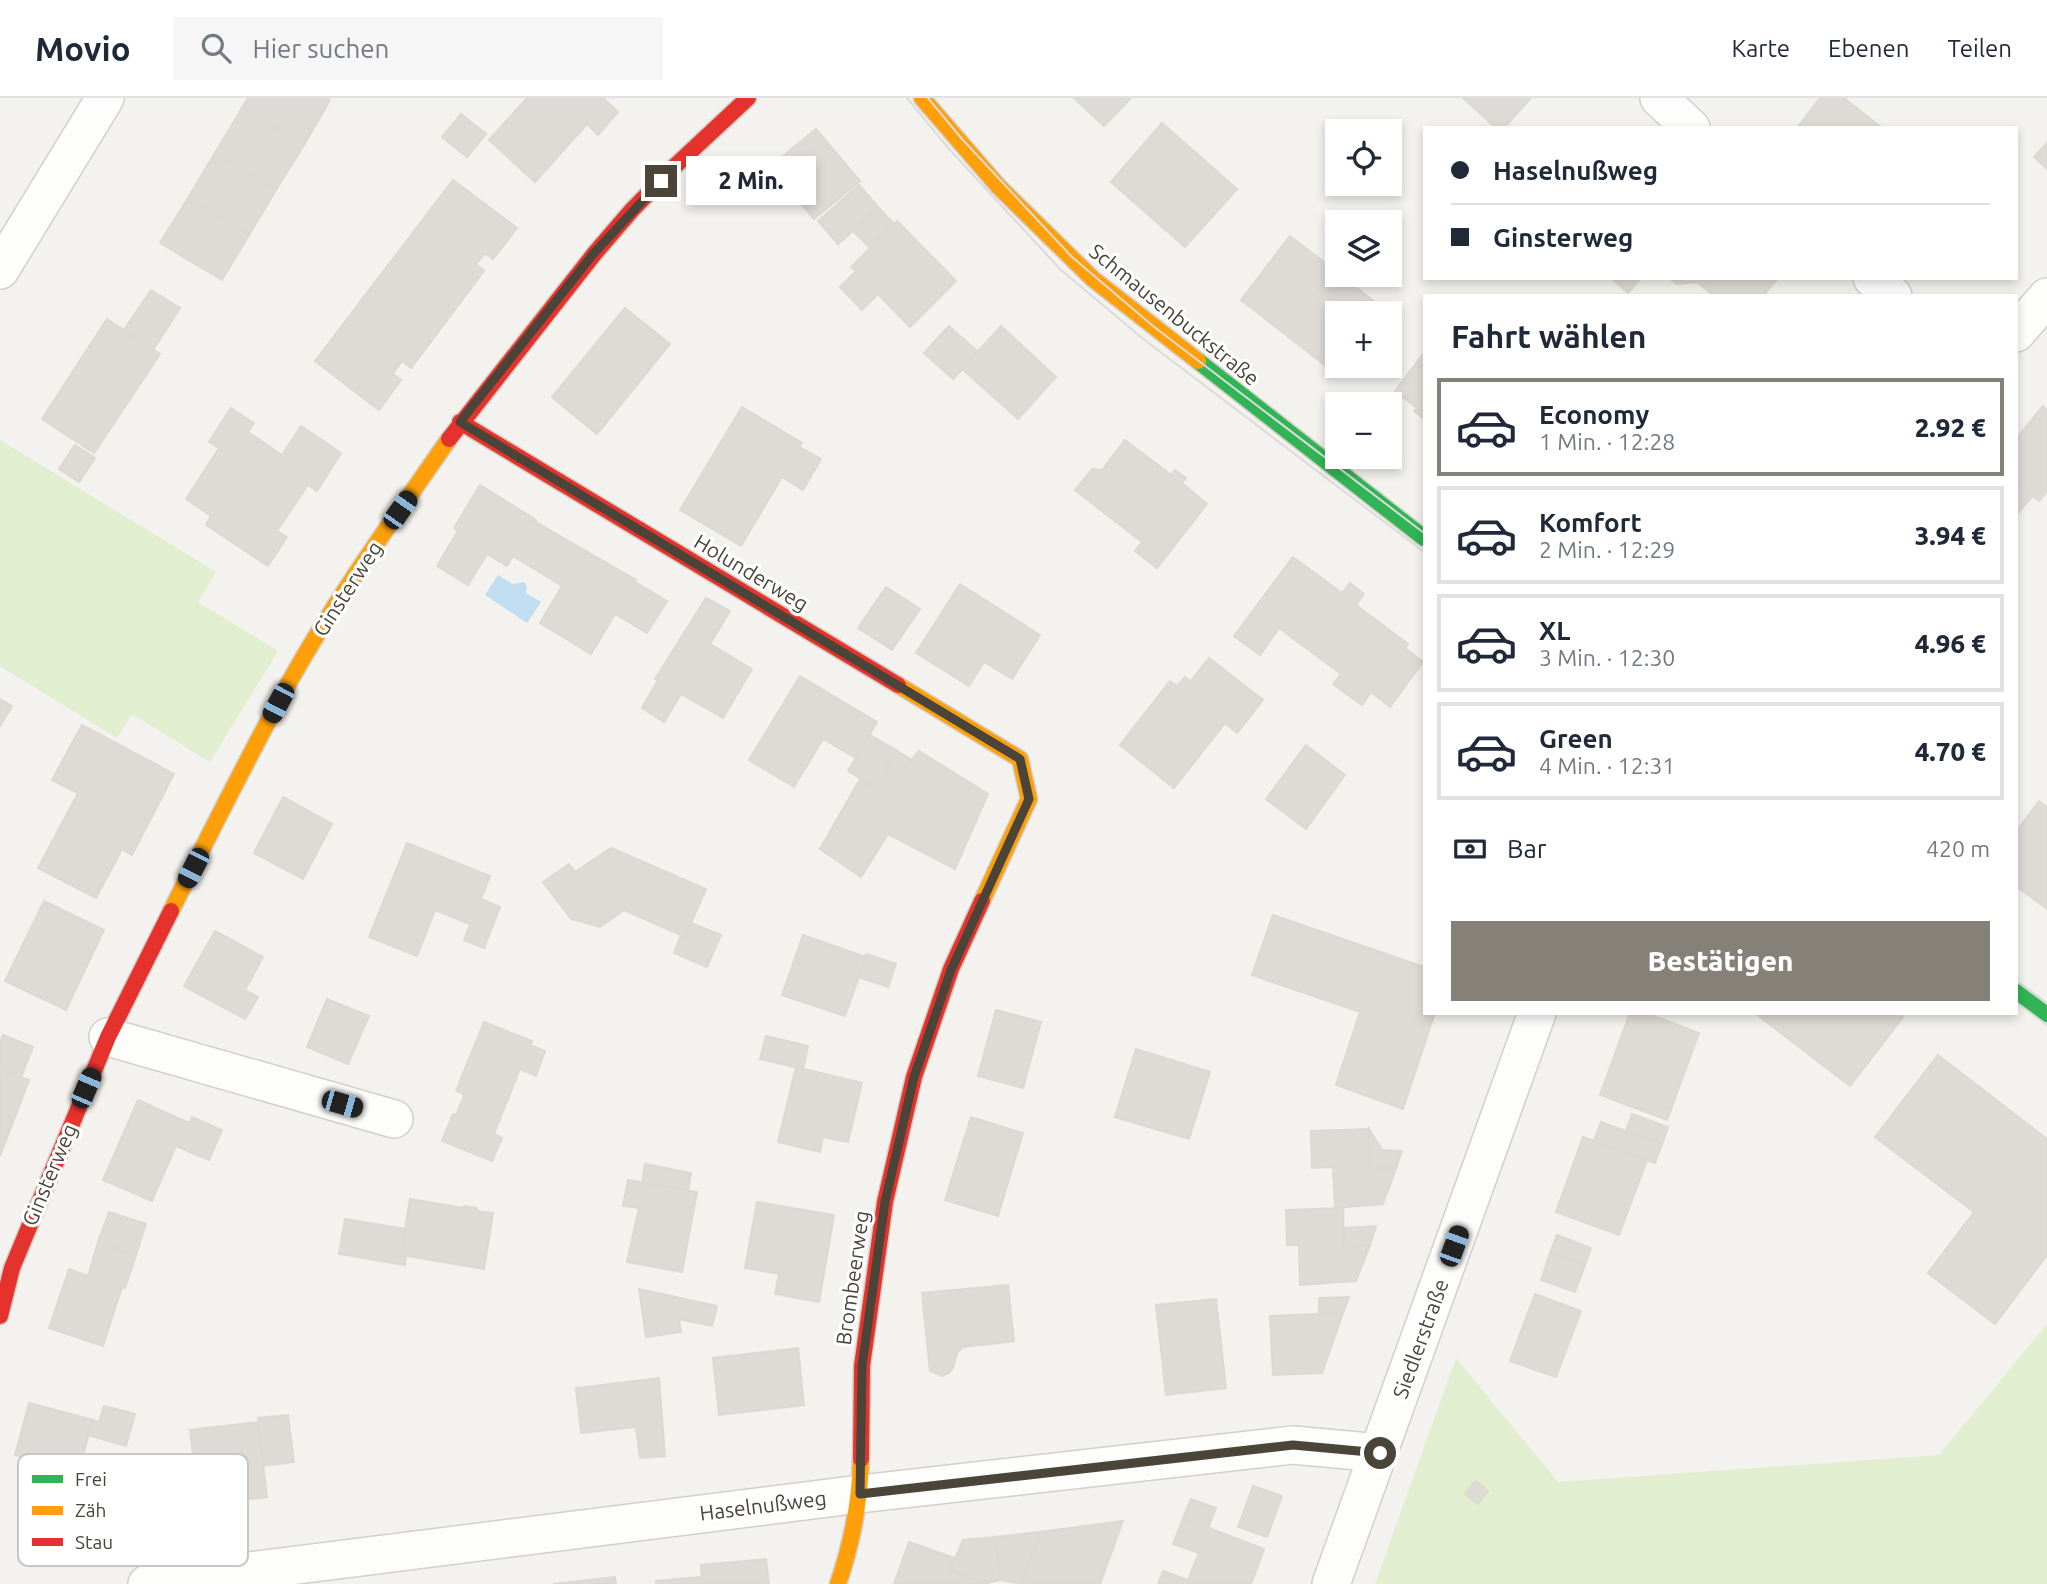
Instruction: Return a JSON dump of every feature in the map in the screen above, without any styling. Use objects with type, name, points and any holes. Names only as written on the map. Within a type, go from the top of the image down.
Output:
[{"type":"street","points":[[0,270],[105,98]]},
{"type":"street","name":"Ginsterweg","points":[[0,1316],[12,1268],[108,1037],[241,772],[292,677],[355,575],[460,422],[594,253],[632,210],[748,98]]},
{"type":"street","name":"Schmausenbuckstraße","points":[[922,98],[1008,196],[1093,279],[1423,537]]},
{"type":"street","points":[[1659,98],[1689,126]]},
{"type":"street","points":[[1874,280],[1891,294]]},
{"type":"street","points":[[2018,331],[2047,297]]},
{"type":"street","name":"Holunderweg","points":[[460,422],[1020,759]]},
{"type":"street","name":"Brombeerweg","points":[[838,1584],[860,1494],[862,1366],[885,1202],[914,1077],[951,970],[1029,799],[1020,759]]},
{"type":"street","points":[[2018,992],[2047,1014]]},
{"type":"street","name":"Siedlerstraße","points":[[1331,1584],[1536,1015]]},
{"type":"street","points":[[108,1037],[394,1119]]},
{"type":"street","name":"Haselnußweg","points":[[147,1584],[860,1494],[1293,1445],[1380,1453]]},
{"type":"green space","points":[[0,440],[216,572],[198,602],[278,651],[210,762],[132,714],[117,738],[0,666]]},
{"type":"green space","points":[[2047,1324],[2047,1584],[1375,1584],[1456,1358],[1558,1482],[1939,1455]]},
{"type":"water","points":[[498,575],[513,584],[524,582],[527,586],[526,593],[541,602],[527,623],[485,595]]},
{"type":"building","points":[[248,98],[330,100],[304,145],[242,108]]},
{"type":"building","points":[[527,98],[603,98],[618,112],[598,135],[587,124],[535,182],[489,140]]},
{"type":"building","points":[[1074,98],[1131,98],[1104,126]]},
{"type":"building","points":[[1463,98],[1531,98],[1506,126],[1494,126]]},
{"type":"building","points":[[1820,98],[1844,98],[1880,126],[1799,126]]},
{"type":"building","points":[[242,108],[304,145],[276,190],[215,153]]},
{"type":"building","points":[[461,114],[486,134],[467,157],[442,137]]},
{"type":"building","points":[[1162,123],[1237,189],[1185,247],[1111,182]]},
{"type":"building","points":[[816,129],[860,181],[814,219],[770,167]]},
{"type":"building","points":[[2047,143],[2047,169],[2034,157]]},
{"type":"building","points":[[215,153],[276,190],[249,235],[188,198]]},
{"type":"building","points":[[453,180],[517,228],[493,259],[485,253],[476,264],[484,271],[411,368],[402,361],[393,374],[401,380],[379,410],[315,361]]},
{"type":"building","points":[[859,185],[879,208],[838,244],[818,221]]},
{"type":"building","points":[[188,198],[249,235],[222,280],[160,243]]},
{"type":"building","points":[[879,208],[894,224],[870,248],[853,231]]},
{"type":"building","points":[[897,221],[956,281],[910,327],[878,294],[862,310],[840,287],[856,271],[851,267]]},
{"type":"building","points":[[1290,236],[1325,263],[1325,287],[1356,287],[1374,301],[1325,301],[1325,365],[1241,300]]},
{"type":"building","points":[[1613,280],[1639,280],[1628,293]]},
{"type":"building","points":[[1672,280],[1776,280],[1765,294],[1712,294],[1697,282],[1677,284]]},
{"type":"building","points":[[151,290],[180,308],[153,350],[124,330]]},
{"type":"building","points":[[625,308],[670,344],[597,434],[552,397]]},
{"type":"building","points":[[107,319],[160,354],[94,453],[42,419]]},
{"type":"building","points":[[949,326],[978,352],[953,379],[924,353]]},
{"type":"building","points":[[1001,326],[1056,377],[1018,419],[962,369]]},
{"type":"building","points":[[1423,354],[1423,418],[1414,411],[1417,408],[1402,396],[1402,392],[1396,392]]},
{"type":"building","points":[[2043,406],[2047,410],[2047,491],[2039,501],[2018,484],[2018,437]]},
{"type":"building","points":[[742,407],[802,443],[799,447],[821,459],[803,490],[782,477],[741,546],[680,510]]},
{"type":"building","points":[[231,408],[254,423],[248,432],[282,455],[301,426],[341,453],[317,491],[308,485],[277,531],[287,537],[268,566],[206,525],[211,516],[186,499],[219,448],[209,442]]},
{"type":"building","points":[[1125,440],[1171,475],[1175,470],[1186,478],[1182,483],[1207,504],[1157,568],[1135,551],[1142,542],[1075,490],[1092,469],[1102,470]]},
{"type":"building","points":[[75,445],[95,458],[79,482],[59,469]]},
{"type":"building","points":[[2018,484],[2033,496],[2018,513]]},
{"type":"building","points":[[480,485],[536,520],[534,521],[667,601],[647,633],[615,614],[591,654],[540,623],[562,586],[513,556],[507,566],[487,554],[468,585],[437,566],[458,531],[454,528]]},
{"type":"building","points":[[1293,557],[1342,593],[1350,583],[1364,594],[1356,605],[1408,644],[1405,648],[1423,662],[1390,707],[1371,692],[1362,705],[1333,684],[1341,674],[1279,628],[1260,655],[1234,636]]},
{"type":"building","points":[[960,584],[1040,635],[1012,679],[984,662],[969,686],[916,653]]},
{"type":"building","points":[[886,587],[920,609],[892,650],[858,628]]},
{"type":"building","points":[[706,598],[730,611],[710,644],[752,669],[723,718],[681,694],[664,722],[642,708],[658,680],[655,679]]},
{"type":"building","points":[[1209,658],[1263,700],[1237,733],[1225,723],[1174,788],[1120,745],[1170,681],[1177,686],[1185,677],[1190,682]]},
{"type":"building","points":[[800,676],[877,722],[856,758],[823,739],[794,787],[749,760]]},
{"type":"building","points":[[0,699],[12,706],[0,726]]},
{"type":"building","points":[[82,725],[174,774],[132,855],[122,849],[96,898],[38,868],[78,793],[52,780]]},
{"type":"building","points":[[870,735],[896,750],[885,769],[898,777],[884,793],[848,771]]},
{"type":"building","points":[[1306,745],[1345,775],[1306,829],[1266,799]]},
{"type":"building","points":[[896,750],[912,760],[898,777],[885,769]]},
{"type":"building","points":[[919,751],[988,794],[955,869],[888,834],[861,877],[820,849],[860,779],[884,793]]},
{"type":"building","points":[[283,797],[332,824],[303,879],[254,853]]},
{"type":"building","points":[[2039,801],[2047,807],[2047,909],[2018,887],[2018,829]]},
{"type":"building","points":[[407,843],[490,876],[481,899],[500,907],[484,948],[464,940],[470,924],[435,910],[417,956],[369,937]]},
{"type":"building","points":[[611,848],[706,889],[685,937],[624,910],[600,927],[571,919],[543,882],[569,864],[575,872]]},
{"type":"building","points":[[44,901],[104,930],[66,1010],[5,981]]},
{"type":"building","points":[[1273,915],[1423,967],[1423,1015],[1434,1015],[1403,1109],[1336,1085],[1360,1012],[1252,975]]},
{"type":"building","points":[[691,923],[721,935],[707,967],[674,953],[681,935],[685,937]]},
{"type":"building","points":[[215,931],[263,957],[245,990],[258,997],[245,1019],[184,986]]},
{"type":"building","points":[[803,935],[866,957],[845,1016],[782,995]]},
{"type":"building","points":[[866,954],[896,964],[888,987],[859,977]]},
{"type":"building","points":[[327,999],[369,1016],[348,1064],[307,1047]]},
{"type":"building","points":[[996,1010],[1041,1022],[1023,1088],[978,1076]]},
{"type":"building","points":[[1629,1015],[1651,1015],[1699,1033],[1667,1120],[1600,1095]]},
{"type":"building","points":[[1758,1015],[1903,1017],[1850,1086]]},
{"type":"building","points":[[484,1022],[532,1041],[530,1045],[545,1051],[536,1076],[520,1069],[494,1134],[502,1138],[492,1161],[442,1141],[453,1114],[456,1115],[463,1099],[464,1094],[456,1091]]},
{"type":"building","points":[[3,1035],[33,1047],[21,1077],[0,1069],[0,1043]]},
{"type":"building","points":[[766,1036],[808,1046],[803,1069],[760,1059]]},
{"type":"building","points":[[1136,1049],[1210,1072],[1189,1139],[1115,1117]]},
{"type":"building","points":[[1938,1055],[2047,1139],[2047,1255],[1995,1324],[1928,1273],[1974,1212],[1875,1137]]},
{"type":"building","points":[[796,1067],[862,1083],[848,1142],[823,1137],[820,1152],[778,1142]]},
{"type":"building","points":[[0,1069],[29,1080],[0,1156]]},
{"type":"building","points":[[138,1100],[189,1123],[192,1117],[222,1130],[209,1160],[176,1146],[152,1201],[103,1180]]},
{"type":"building","points":[[1632,1114],[1668,1127],[1662,1144],[1626,1131]]},
{"type":"building","points":[[971,1117],[1023,1133],[998,1216],[945,1200]]},
{"type":"building","points":[[1601,1122],[1662,1144],[1655,1163],[1594,1141]]},
{"type":"building","points":[[1369,1129],[1370,1168],[1396,1168],[1383,1204],[1335,1208],[1333,1167],[1312,1168],[1311,1131]]},
{"type":"building","points":[[1369,1129],[1382,1150],[1402,1151],[1396,1168],[1370,1168]]},
{"type":"building","points":[[1583,1137],[1647,1160],[1619,1235],[1556,1212]]},
{"type":"building","points":[[645,1164],[691,1173],[688,1191],[642,1183]]},
{"type":"building","points":[[628,1180],[697,1192],[682,1272],[627,1262],[639,1208],[623,1206]]},
{"type":"building","points":[[410,1199],[477,1208],[477,1211],[493,1213],[484,1269],[401,1255]]},
{"type":"building","points":[[757,1202],[834,1215],[819,1302],[775,1294],[779,1274],[745,1268]]},
{"type":"building","points":[[1343,1208],[1344,1247],[1370,1245],[1356,1281],[1300,1285],[1299,1245],[1287,1245],[1286,1210]]},
{"type":"building","points":[[109,1212],[146,1224],[136,1255],[98,1242]]},
{"type":"building","points":[[345,1219],[406,1229],[401,1255],[406,1256],[405,1265],[339,1254]]},
{"type":"building","points":[[1376,1226],[1370,1245],[1344,1247],[1344,1228]]},
{"type":"building","points":[[1557,1235],[1591,1248],[1585,1265],[1550,1253]]},
{"type":"building","points":[[98,1242],[136,1255],[125,1288],[122,1287],[103,1346],[49,1328],[69,1269],[88,1276]]},
{"type":"building","points":[[1550,1253],[1585,1265],[1575,1292],[1541,1280]]},
{"type":"building","points":[[1008,1285],[1014,1341],[963,1347],[957,1353],[949,1373],[942,1376],[930,1371],[922,1293]]},
{"type":"building","points":[[639,1289],[717,1306],[712,1326],[679,1319],[681,1332],[646,1337]]},
{"type":"building","points":[[1535,1294],[1581,1311],[1556,1377],[1510,1361]]},
{"type":"building","points":[[1349,1297],[1343,1313],[1319,1314],[1319,1298]]},
{"type":"building","points":[[1216,1299],[1226,1388],[1166,1395],[1156,1305]]},
{"type":"building","points":[[1343,1313],[1322,1373],[1273,1375],[1270,1316]]},
{"type":"building","points":[[798,1348],[804,1405],[719,1415],[713,1358]]},
{"type":"building","points":[[659,1378],[665,1456],[640,1458],[636,1427],[581,1433],[576,1388]]},
{"type":"building","points":[[29,1403],[93,1420],[83,1454],[15,1455]]},
{"type":"building","points":[[104,1406],[135,1414],[126,1446],[88,1435],[93,1420],[99,1422]]},
{"type":"building","points":[[288,1415],[294,1462],[263,1466],[258,1418]]},
{"type":"building","points":[[258,1422],[267,1497],[248,1499],[248,1454],[193,1454],[190,1430]]},
{"type":"building","points":[[1476,1481],[1488,1491],[1478,1504],[1465,1494]]},
{"type":"building","points":[[1253,1486],[1282,1496],[1267,1537],[1238,1527]]},
{"type":"building","points":[[1191,1499],[1216,1508],[1208,1528],[1183,1518]]},
{"type":"building","points":[[1183,1518],[1264,1549],[1251,1584],[1158,1584],[1163,1571],[1188,1580],[1199,1553],[1173,1544]]},
{"type":"building","points":[[1123,1521],[1100,1584],[1022,1584],[1040,1532]]},
{"type":"building","points":[[1040,1532],[1022,1584],[1000,1580],[995,1537]]},
{"type":"building","points":[[995,1537],[1000,1580],[987,1583],[950,1570],[963,1540]]},
{"type":"building","points":[[909,1542],[955,1558],[950,1570],[987,1584],[894,1584]]},
{"type":"building","points":[[766,1559],[769,1584],[702,1584],[701,1565]]},
{"type":"building","points":[[615,1577],[616,1584],[553,1584]]},
{"type":"building","points":[[701,1577],[702,1584],[688,1584],[688,1578]]},
{"type":"building","points":[[688,1578],[688,1584],[656,1584],[656,1581]]},
{"type":"tram line","points":[[907,98],[950,150],[1060,269],[1142,338],[1423,551]]},
{"type":"tram line","points":[[928,98],[962,139],[1072,257],[1153,326],[1423,532]]},
{"type":"tram line","points":[[2018,982],[2047,1004]]},
{"type":"tram line","points":[[2018,1003],[2047,1025]]},
{"type":"traffic: fast","points":[[1198,361],[1423,537]]},
{"type":"traffic: fast","points":[[2018,992],[2047,1014]]},
{"type":"traffic: slow","points":[[922,98],[999,187],[1093,279],[1198,361]]},
{"type":"traffic: slow","points":[[171,911],[245,765],[309,648],[367,557],[449,439]]},
{"type":"traffic: slow","points":[[898,685],[1020,759],[1029,799],[982,901]]},
{"type":"traffic: slow","points":[[838,1584],[854,1522],[861,1459]]},
{"type":"traffic: jam","points":[[449,439],[632,210],[748,98]]},
{"type":"traffic: jam","points":[[460,422],[898,685]]},
{"type":"traffic: jam","points":[[861,1459],[862,1366],[885,1202],[914,1077],[951,969],[982,901]]},
{"type":"traffic: jam","points":[[0,1316],[12,1268],[108,1037],[171,911]]},
{"type":"route","points":[[661,181],[594,253],[460,422],[1020,759],[1029,799],[951,970],[914,1077],[885,1202],[862,1366],[860,1494],[1293,1445],[1380,1453]]}]
